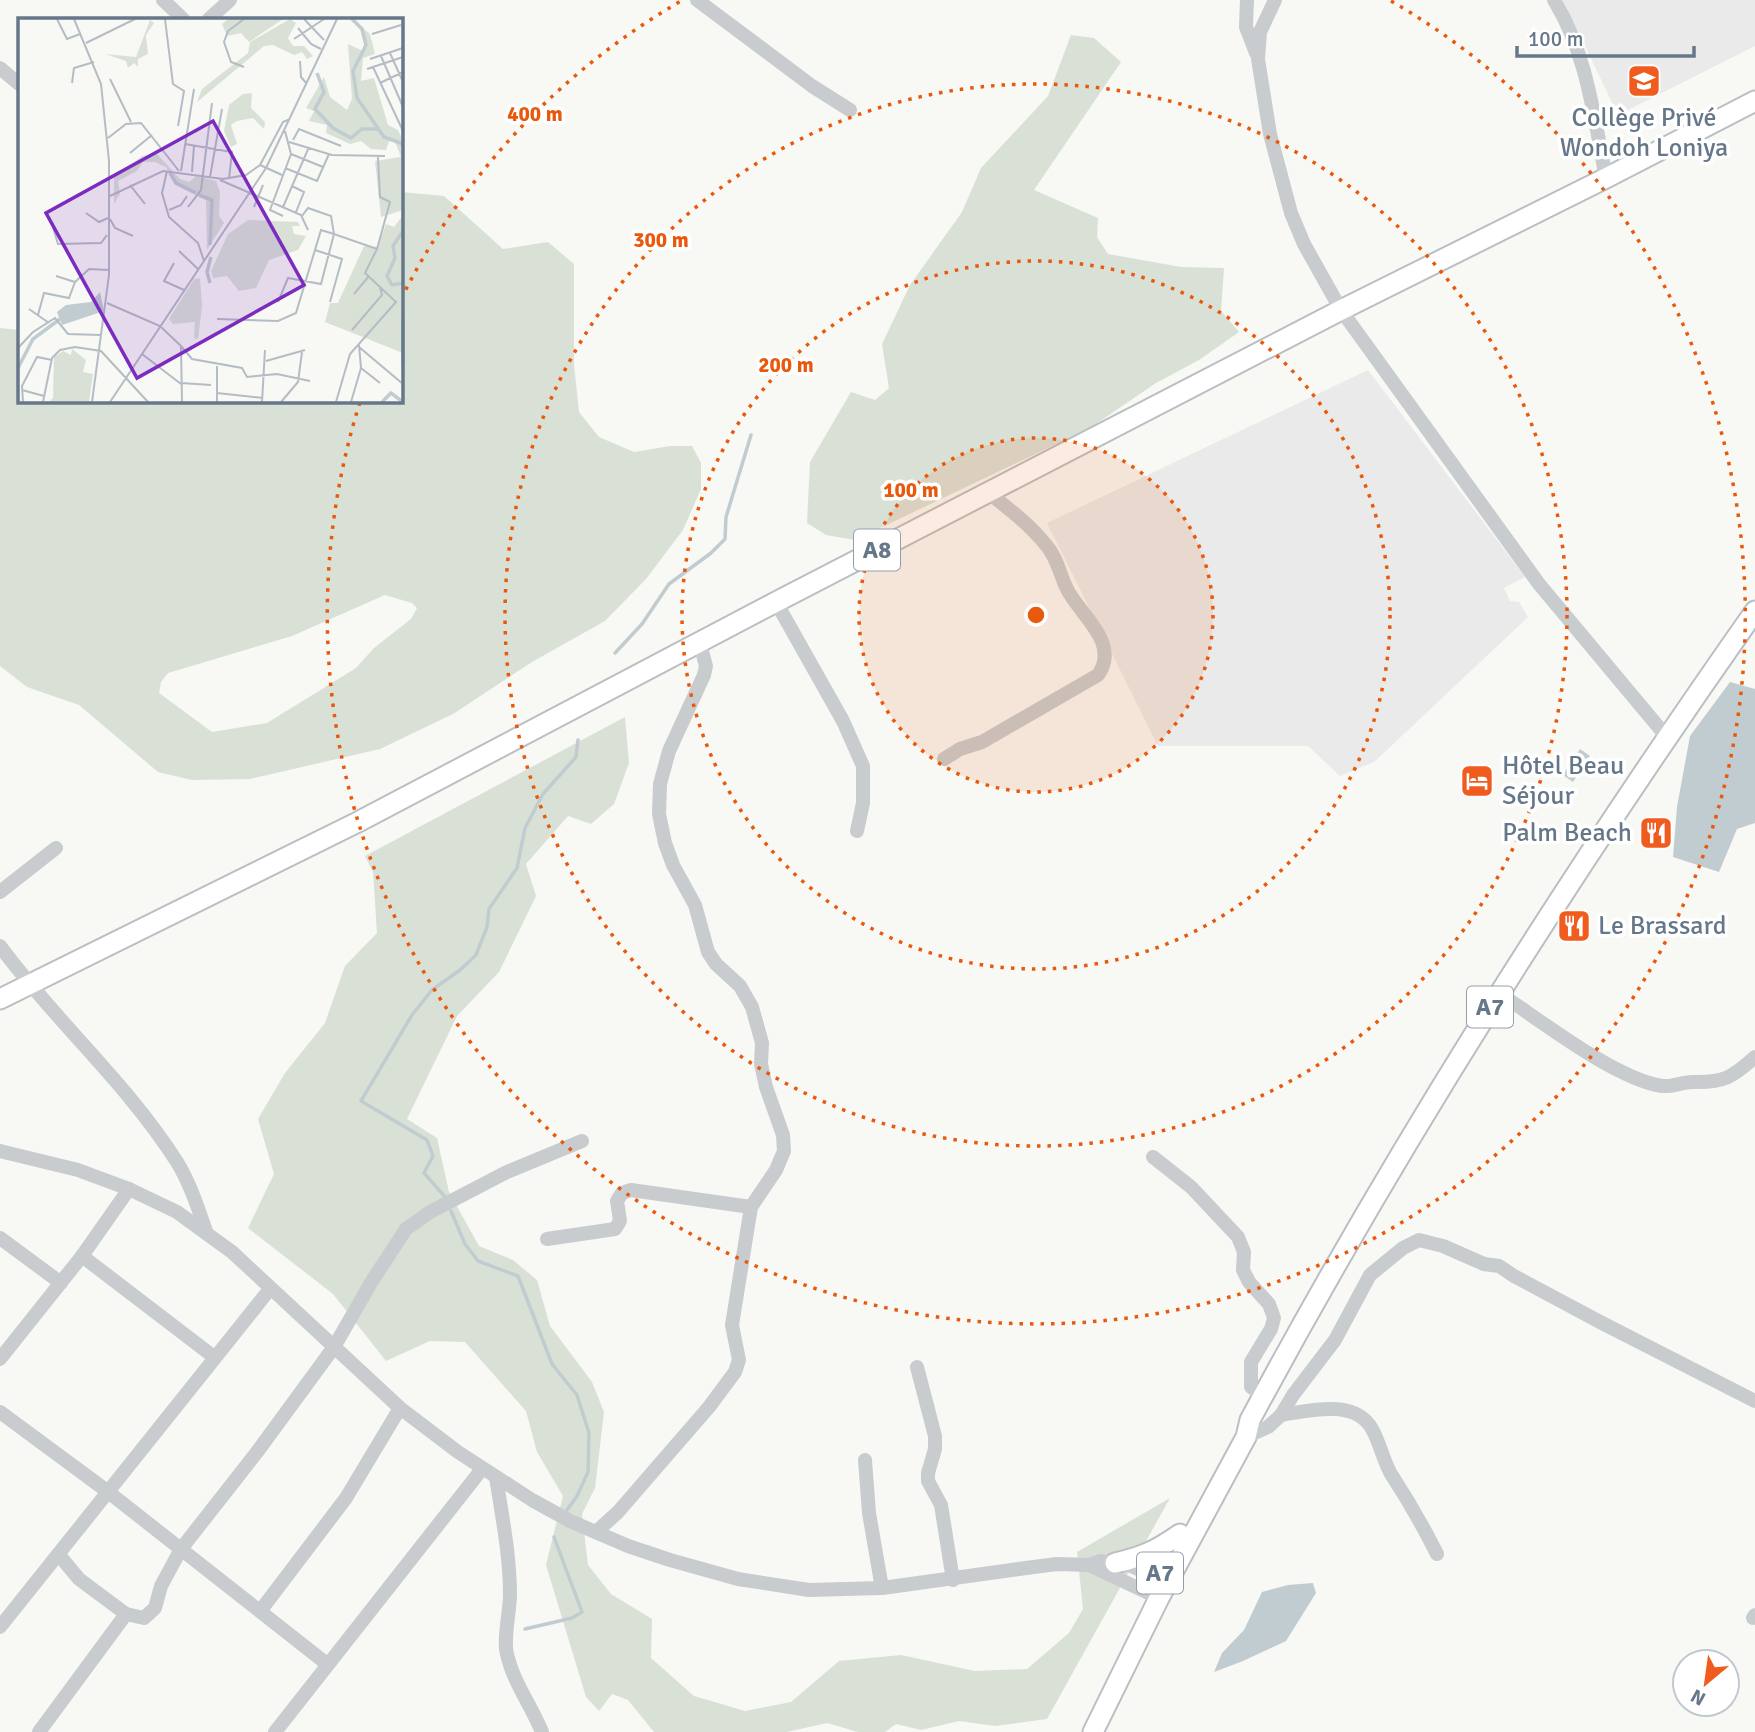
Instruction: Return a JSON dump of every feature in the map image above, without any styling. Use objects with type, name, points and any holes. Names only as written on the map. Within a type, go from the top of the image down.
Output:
[{"type":"main road","name":"A8","points":[[0,999],[220,891],[1341,310],[1606,178],[1755,100]]},
{"type":"main road","name":"A7","points":[[1081,1732],[1263,1396],[1415,1130],[1499,993],[1667,736],[1755,611]]},
{"type":"main road","name":"A7","points":[[1093,1732],[1180,1534],[1230,1447],[1248,1428]]},
{"type":"main road","points":[[1115,1563],[1142,1557],[1180,1534]]},
{"type":"street","points":[[163,0],[182,18]]},
{"type":"street","points":[[210,18],[230,0]]},
{"type":"street","points":[[697,0],[812,86],[850,110]]},
{"type":"street","points":[[1247,0],[1246,27],[1258,59],[1270,134],[1291,213],[1304,244],[1341,310],[1539,584],[1667,736]]},
{"type":"street","points":[[1258,59],[1260,32],[1275,0]]},
{"type":"street","points":[[1554,0],[1574,38],[1588,88],[1606,178]]},
{"type":"street","points":[[0,68],[18,83]]},
{"type":"street","points":[[944,759],[960,749],[982,742],[1098,675],[1106,660],[1089,617],[1068,592],[1049,548],[989,493]]},
{"type":"street","points":[[776,602],[843,721],[863,766],[863,803],[857,831]]},
{"type":"street","points":[[596,1532],[618,1512],[709,1407],[735,1372],[739,1360],[732,1325],[751,1207],[776,1170],[784,1151],[783,1135],[761,1064],[762,1043],[758,1023],[740,986],[716,964],[708,952],[695,905],[665,844],[659,814],[660,784],[669,751],[704,676],[706,666],[700,644]]},
{"type":"street","points":[[0,892],[56,848]]},
{"type":"street","points":[[0,946],[28,984],[136,1105],[163,1142],[186,1179],[206,1231]]},
{"type":"street","points":[[1499,993],[1606,1063],[1660,1086],[1674,1087],[1691,1082],[1724,1080],[1734,1076],[1755,1057]]},
{"type":"street","points":[[59,1555],[79,1579],[126,1614],[144,1618],[150,1615],[180,1549],[257,1452],[334,1347],[405,1229],[429,1212],[507,1172],[582,1141]]},
{"type":"street","points":[[0,1151],[78,1170],[129,1189],[177,1212],[232,1252],[400,1408],[482,1469],[570,1521],[670,1560],[738,1579],[808,1590],[882,1588],[1057,1564],[1089,1565],[1159,1587]]},
{"type":"street","points":[[1153,1157],[1192,1186],[1238,1237],[1244,1252],[1243,1270],[1249,1282],[1269,1304],[1273,1318],[1271,1329],[1251,1362],[1250,1376],[1251,1387],[1263,1396]]},
{"type":"street","points":[[0,1359],[82,1256],[129,1189]]},
{"type":"street","points":[[547,1239],[615,1228],[620,1221],[617,1201],[622,1193],[631,1190],[751,1207]]},
{"type":"street","points":[[0,1238],[61,1283]]},
{"type":"street","points":[[1248,1428],[1268,1427],[1281,1415],[1335,1340],[1370,1275],[1403,1248],[1419,1240],[1443,1246],[1484,1264],[1499,1266],[1602,1323],[1755,1401]]},
{"type":"street","points":[[82,1256],[214,1357]]},
{"type":"street","points":[[0,1627],[270,1289]]},
{"type":"street","points":[[917,1367],[935,1436],[936,1449],[928,1473],[929,1481],[941,1505],[953,1580]]},
{"type":"street","points":[[261,1610],[346,1498],[400,1408]]},
{"type":"street","points":[[1281,1415],[1342,1409],[1357,1415],[1370,1425],[1388,1467],[1414,1508],[1437,1554]]},
{"type":"street","points":[[0,1412],[107,1491],[327,1664]]},
{"type":"street","points":[[865,1460],[869,1513],[882,1588]]},
{"type":"street","points":[[275,1732],[482,1469]]},
{"type":"street","points":[[496,1477],[509,1558],[510,1595],[506,1650],[514,1676],[542,1732]]},
{"type":"street","points":[[1089,1565],[1100,1561],[1115,1563],[1159,1587]]},
{"type":"street","points":[[39,1732],[126,1614]]},
{"type":"shaded area","name":"Collège Privé Wondoh Loniya","points":[[1563,0],[1755,0],[1755,46],[1618,115]]},
{"type":"shaded area","points":[[1071,35],[1094,38],[1121,62],[1034,190],[1098,218],[1097,237],[1108,254],[1181,267],[1224,268],[1221,311],[1239,332],[1090,428],[855,540],[826,535],[807,523],[810,462],[851,392],[875,400],[889,388],[882,344],[910,285],[962,212],[981,168],[1048,96]]},
{"type":"shaded area","points":[[402,192],[444,196],[503,249],[548,242],[574,264],[574,365],[579,412],[599,437],[634,452],[670,446],[692,446],[701,463],[701,489],[683,530],[646,579],[605,621],[532,662],[453,714],[380,749],[250,779],[192,780],[158,772],[79,705],[27,687],[0,666],[0,328],[18,330],[18,402],[402,402]],"holes":[[[385,595],[412,603],[417,608],[411,619],[374,648],[356,668],[267,723],[212,732],[159,693],[161,682],[168,673],[292,636]]]},
{"type":"shaded area","points":[[1368,370],[1525,577],[1504,588],[1510,601],[1519,602],[1528,617],[1374,762],[1340,776],[1308,746],[1158,746],[1047,523]]},
{"type":"shaded area","points":[[1730,682],[1755,689],[1755,823],[1737,829],[1719,872],[1673,857],[1677,807],[1690,736]]},
{"type":"shaded area","points":[[625,717],[629,763],[614,804],[591,824],[568,816],[526,864],[536,896],[499,972],[457,1016],[407,1119],[437,1138],[449,1192],[479,1246],[513,1260],[537,1280],[550,1326],[592,1382],[604,1412],[595,1488],[582,1514],[588,1565],[611,1594],[652,1619],[651,1658],[694,1696],[745,1711],[791,1702],[839,1661],[901,1655],[975,1671],[1027,1669],[1069,1633],[1083,1609],[1077,1552],[1170,1498],[1047,1719],[995,1726],[959,1721],[921,1730],[896,1724],[885,1732],[858,1732],[827,1723],[787,1732],[654,1732],[628,1700],[612,1694],[599,1711],[586,1697],[546,1565],[563,1496],[537,1452],[526,1411],[465,1342],[430,1341],[386,1361],[333,1294],[248,1228],[274,1174],[258,1119],[285,1073],[325,1023],[345,966],[377,933],[373,872],[365,856]]},
{"type":"shaded area","points":[[1580,749],[1590,756],[1573,782],[1563,775]]},
{"type":"shaded area","points":[[1313,1583],[1316,1593],[1286,1641],[1214,1672],[1222,1653],[1244,1630],[1262,1592],[1288,1585]]},
{"type":"waterway","points":[[615,653],[642,624],[669,584],[711,553],[725,539],[726,517],[751,435]]},
{"type":"waterway","points":[[446,1198],[424,1173],[433,1156],[427,1140],[361,1101],[412,1015],[432,990],[476,955],[487,927],[489,909],[517,868],[525,828],[543,794],[576,757],[578,740]]},
{"type":"waterway","points":[[451,1211],[465,1244],[478,1261],[518,1276],[552,1364],[577,1395],[589,1433],[588,1472],[567,1510]]},
{"type":"waterway","points":[[525,1629],[572,1618],[582,1612],[554,1537]]},
{"type":"place","name":"Collège Privé Wondoh Loniya","points":[[1644,81]]},
{"type":"place","name":"Hôtel Beau Séjour","points":[[1477,781]]},
{"type":"place","name":"Palm Beach","points":[[1656,833]]},
{"type":"place","name":"Le Brassard","points":[[1574,926]]}]
